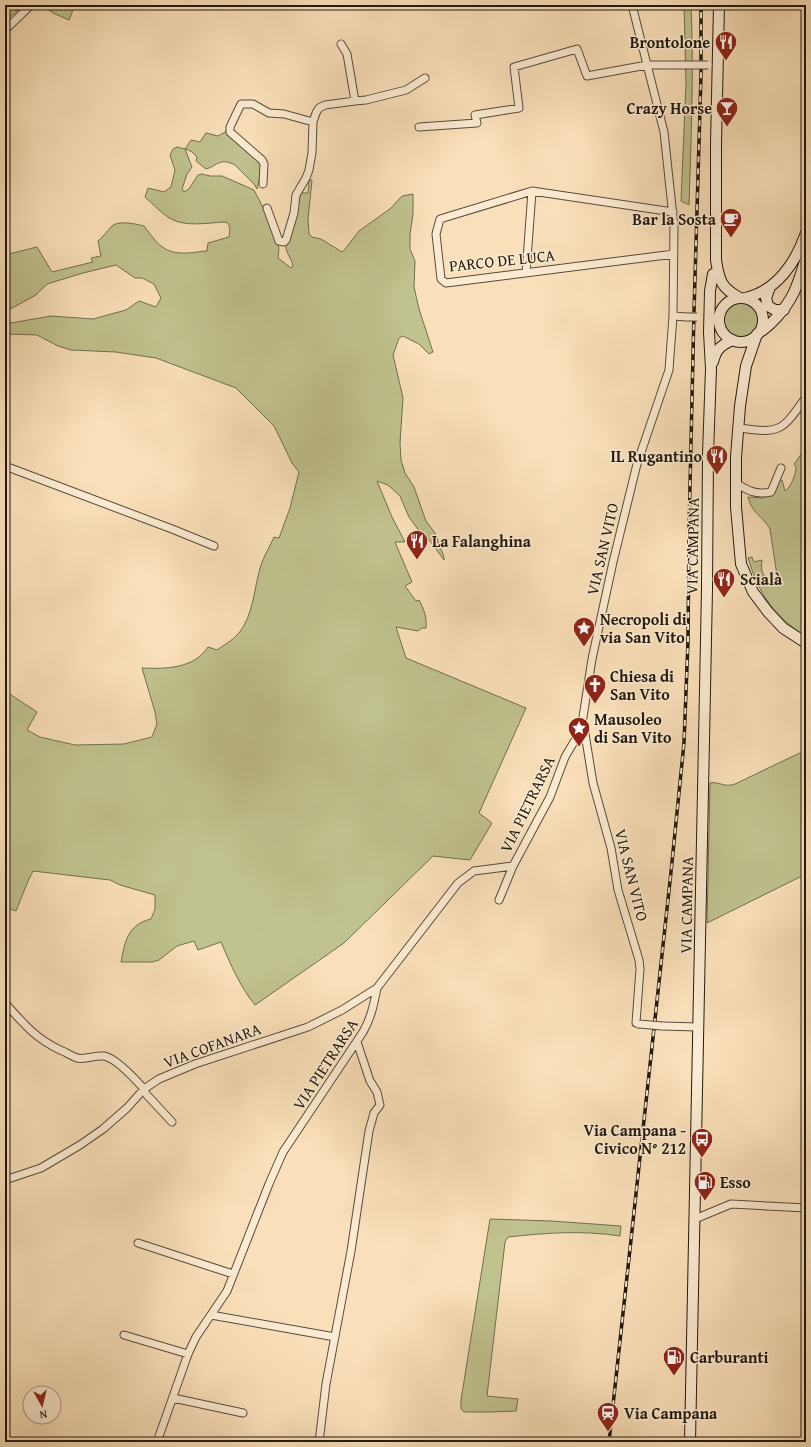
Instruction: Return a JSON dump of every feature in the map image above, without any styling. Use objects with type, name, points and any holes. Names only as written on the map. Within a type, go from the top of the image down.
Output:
[{"type":"street","points":[[5,30],[31,5]]},
{"type":"street","points":[[632,5],[664,132],[673,212]]},
{"type":"street","points":[[719,5],[713,65],[716,144],[717,268],[721,283],[729,292],[755,303],[761,311],[763,322],[746,366],[736,457],[737,527],[741,564],[753,592],[768,612],[783,628],[806,644]]},
{"type":"street","points":[[341,44],[348,54],[355,101]]},
{"type":"street","points":[[419,127],[476,122],[475,114],[519,108],[514,67],[577,49],[587,76],[647,65],[713,65]]},
{"type":"street","points":[[267,208],[279,241],[284,242],[286,240],[294,213],[296,195],[309,170],[312,152],[313,122],[319,108],[366,100],[406,90],[425,78]]},
{"type":"street","points":[[263,184],[264,164],[262,160],[230,132],[230,127],[241,104],[253,104],[269,113],[284,114],[313,122]]},
{"type":"street","points":[[526,273],[532,191]]},
{"type":"street","name":"PARCO DE LUCA","points":[[673,212],[532,191],[440,219],[436,234],[441,278],[446,283],[674,254]]},
{"type":"street","name":"VIA SAN VITO","points":[[673,212],[673,316],[669,370],[637,464],[614,555],[592,659],[581,730],[586,740],[593,783],[611,848],[618,890],[639,960],[640,969],[637,1023],[662,1026],[698,1027]]},
{"type":"street","points":[[716,318],[730,301],[757,294],[771,286],[782,276],[798,252],[806,233]]},
{"type":"street","points":[[716,251],[713,274],[716,318],[725,334],[735,341],[744,351],[746,366]]},
{"type":"street","points":[[735,341],[745,341],[768,327],[784,310],[792,298],[798,284],[806,258]]},
{"type":"street","points":[[782,276],[793,276],[798,284]]},
{"type":"street","points":[[771,286],[766,298],[768,306],[775,310],[784,310]]},
{"type":"street","points":[[673,316],[716,318]]},
{"type":"street","name":"VIA CAMPANA","points":[[690,1442],[711,370],[709,341],[716,318]]},
{"type":"street","name":"VIA CAMPANA","points":[[711,370],[719,347],[735,341]]},
{"type":"street","points":[[739,428],[764,431],[776,430],[789,421],[806,397]]},
{"type":"street","points":[[5,466],[214,546]]},
{"type":"street","points":[[736,483],[748,492],[770,492],[781,468]]},
{"type":"street","name":"VIA PIETRARSA","points":[[157,1442],[188,1354],[196,1337],[227,1291],[283,1152],[357,1042],[369,1020],[374,1005],[377,988],[458,883],[474,871],[513,866],[550,797],[565,757],[581,730]]},
{"type":"street","points":[[499,900],[513,866]]},
{"type":"street","name":"VIA COFANARA","points":[[5,1180],[41,1168],[80,1145],[103,1129],[127,1108],[144,1089],[159,1079],[180,1069],[308,1027],[342,1010],[377,988]]},
{"type":"street","points":[[5,1003],[32,1033],[48,1045],[77,1058],[84,1059],[103,1056],[108,1057],[118,1064],[144,1089],[146,1094],[172,1122]]},
{"type":"street","points":[[319,1442],[326,1384],[351,1251],[368,1131],[374,1113],[380,1105],[377,1092],[370,1081],[357,1042]]},
{"type":"street","points":[[695,1219],[731,1204],[806,1208]]},
{"type":"street","points":[[138,1243],[234,1274]]},
{"type":"street","points":[[211,1316],[335,1338]]},
{"type":"street","points":[[124,1335],[188,1354]]},
{"type":"street","points":[[173,1398],[244,1413]]},
{"type":"green space","points":[[6,5],[24,5],[5,21]]},
{"type":"green space","points":[[42,5],[75,5],[69,20],[53,13]]},
{"type":"green space","points":[[684,5],[691,5],[692,30],[692,105],[689,205],[681,201],[686,83]]},
{"type":"green space","points":[[227,131],[258,158],[262,169],[257,189],[235,165],[222,162],[206,169],[196,161],[197,157],[195,154],[185,149],[191,140],[200,142],[206,133],[218,136]]},
{"type":"green space","points":[[177,147],[185,149],[192,167],[187,174],[182,189],[184,192],[189,189],[198,175],[202,174],[222,176],[254,190],[270,221],[279,248],[278,258],[291,268],[293,266],[286,248],[287,237],[298,198],[301,193],[308,193],[309,180],[312,180],[308,219],[309,234],[312,237],[321,239],[342,252],[359,231],[391,208],[402,196],[413,194],[410,249],[415,261],[414,287],[419,309],[433,352],[429,354],[419,344],[403,336],[399,338],[393,355],[403,398],[400,443],[401,460],[405,473],[414,487],[426,521],[435,533],[444,560],[431,542],[422,535],[409,517],[400,496],[388,485],[377,481],[392,517],[405,542],[395,542],[412,582],[405,586],[416,601],[419,600],[426,617],[426,628],[422,628],[418,631],[396,627],[406,658],[526,708],[479,813],[492,823],[470,860],[433,856],[344,943],[255,1005],[240,983],[221,942],[198,950],[194,941],[177,946],[159,960],[152,962],[121,962],[128,935],[137,925],[151,919],[155,909],[155,895],[120,885],[110,880],[33,871],[16,911],[5,907],[5,691],[37,712],[27,730],[40,737],[75,745],[124,744],[152,737],[157,724],[142,668],[169,668],[187,664],[195,660],[208,647],[217,650],[239,633],[244,626],[251,609],[262,562],[274,537],[279,538],[290,508],[299,472],[292,463],[274,426],[236,388],[156,358],[116,352],[71,350],[58,346],[37,335],[8,334],[5,324],[51,316],[93,319],[126,310],[139,301],[156,307],[161,298],[154,284],[142,278],[135,278],[116,265],[47,284],[36,295],[5,312],[5,255],[37,247],[52,272],[93,262],[91,258],[101,256],[98,241],[112,226],[119,223],[144,226],[162,247],[173,252],[180,253],[207,251],[208,243],[229,237],[230,228],[228,223],[183,223],[171,219],[145,197],[148,188],[164,192],[171,187],[175,170],[170,155],[173,149]]},
{"type":"green space","points":[[745,302],[754,307],[758,313],[758,327],[754,333],[745,338],[737,338],[728,333],[724,327],[723,316],[728,307],[734,303]]},
{"type":"green space","points":[[805,449],[806,638],[776,612],[769,603],[757,583],[748,558],[752,557],[754,562],[762,560],[762,572],[764,575],[776,583],[778,582],[770,529],[752,507],[748,497],[763,498],[767,496],[772,493],[777,483],[782,480],[785,491],[789,487],[794,477],[796,467],[794,464]]},
{"type":"green space","points":[[806,750],[806,874],[707,923],[710,783],[728,785],[735,784]]},
{"type":"green space","points":[[490,1219],[552,1221],[621,1226],[620,1236],[592,1233],[550,1233],[508,1237],[505,1242],[487,1396],[518,1399],[516,1411],[464,1412],[461,1409],[461,1400]]},
{"type":"railway","points":[[609,1442],[684,743],[688,641],[694,312],[701,75],[701,5]]},
{"type":"place","name":"Brontolone","points":[[726,62]]},
{"type":"place","name":"Crazy Horse","points":[[727,128]]},
{"type":"place","name":"Bar la Sosta","points":[[731,238]]},
{"type":"place","name":"IL Rugantino","points":[[717,476]]},
{"type":"place","name":"La Falanghina","points":[[417,560]]},
{"type":"place","name":"Scialà","points":[[724,598]]},
{"type":"place","name":"Necropoli di via San Vito","points":[[584,648]]},
{"type":"place","name":"Chiesa di San Vito","points":[[595,704]]},
{"type":"place","name":"Mausoleo di San Vito","points":[[579,748]]},
{"type":"place","name":"Via Campana - Civico N° 212","points":[[702,1158]]},
{"type":"place","name":"Esso","points":[[705,1202]]},
{"type":"place","name":"Carburanti","points":[[674,1376]]},
{"type":"place","name":"Via Campana","points":[[608,1432]]}]
